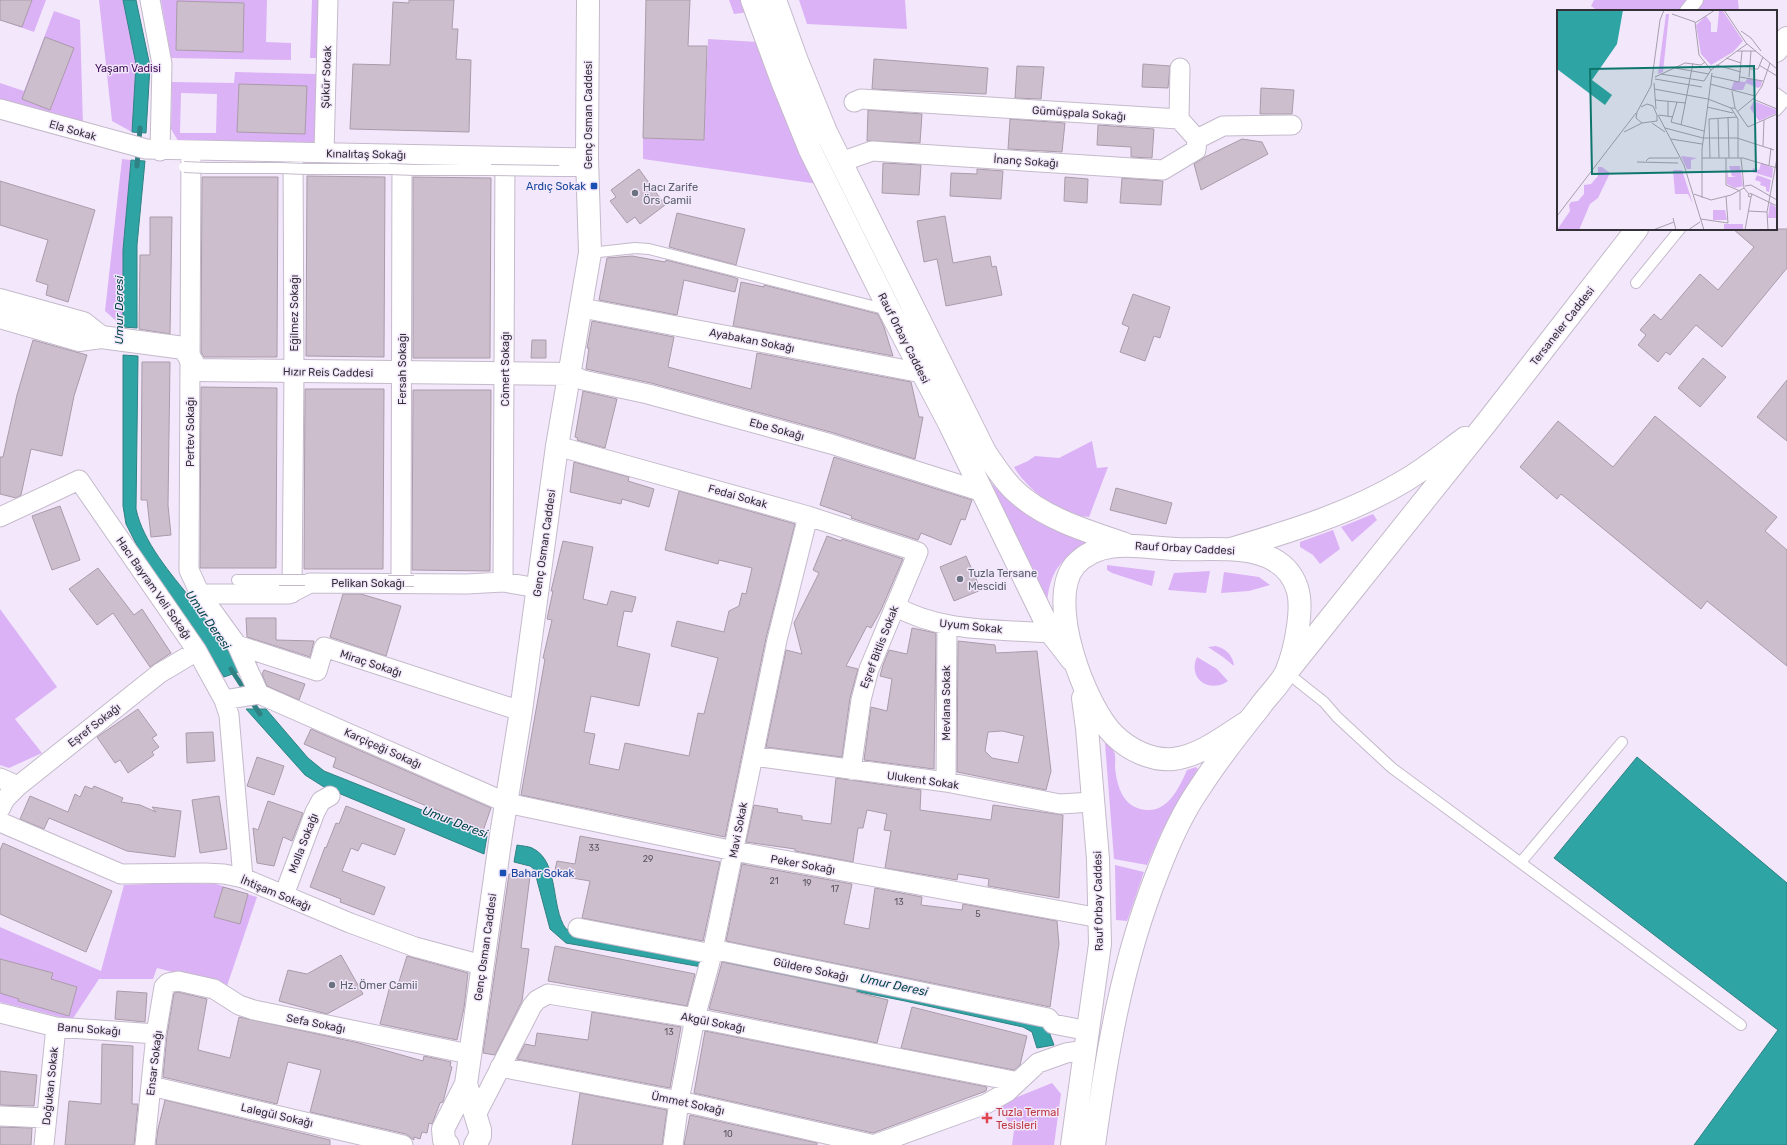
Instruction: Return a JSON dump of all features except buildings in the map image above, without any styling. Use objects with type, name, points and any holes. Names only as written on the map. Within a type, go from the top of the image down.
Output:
[{"type":"main road","name":"Genç Osman Caddesi","points":[[430,1145],[446,1135],[466,1084],[496,868],[521,711],[557,446],[582,308],[590,253],[588,165],[588,0]]},
{"type":"main road","name":"Rauf Orbay Caddesi","points":[[752,0],[782,82],[810,150],[982,492],[1051,633],[1079,673],[1100,719],[1128,746],[1157,758],[1173,759],[1190,755],[1210,745],[1247,722]]},
{"type":"main road","name":"Rauf Orbay Caddesi","points":[[775,0],[809,93],[841,162],[985,452],[1014,491],[1041,510],[1066,523],[1125,544],[1185,550],[1231,549],[1265,556],[1281,565],[1292,577],[1298,591],[1300,606],[1298,624],[1286,672],[1247,722],[1198,790],[1180,821],[1163,858],[1141,913],[1124,972],[1114,1018],[1094,1145]]},
{"type":"main road","points":[[1777,50],[1787,38]]},
{"type":"main road","name":"Tersaneler Caddesi","points":[[1286,672],[1487,422],[1636,230]]},
{"type":"main road","name":"Hızır Reis Caddesi","points":[[0,300],[83,323],[120,339]]},
{"type":"main road","name":"Hızır Reis Caddesi","points":[[0,317],[79,340],[120,339],[184,348],[197,370],[570,374]]},
{"type":"main road","points":[[1231,549],[1306,526],[1360,503],[1406,480],[1487,422]]},
{"type":"main road","name":"Rauf Orbay Caddesi","points":[[1072,1145],[1100,944],[1100,918],[1098,859],[1087,728],[1079,673],[1065,613],[1064,598],[1066,584],[1070,573],[1075,565],[1084,557],[1096,551],[1125,544]]},
{"type":"main road","name":"Genç Osman Caddesi","points":[[466,1084],[476,1128]]},
{"type":"main road","name":"Genç Osman Caddesi","points":[[446,1135],[452,1117],[462,1114],[472,1117],[476,1128]]},
{"type":"main road","points":[[476,1128],[492,1145]]},
{"type":"street","points":[[150,0],[162,64],[153,150]]},
{"type":"street","name":"Şükür Sokak","points":[[324,153],[328,0]]},
{"type":"street","points":[[1688,10],[1696,0]]},
{"type":"street","points":[[1180,68],[1179,119],[1197,138],[1223,126],[1292,125]]},
{"type":"street","name":"Gümüşpala Sokağı","points":[[854,102],[861,99],[1179,119]]},
{"type":"street","name":"Ela Sokak","points":[[0,109],[125,145],[153,150]]},
{"type":"street","name":"İnanç Sokağı","points":[[841,162],[872,152],[1163,170],[1196,150],[1197,138]]},
{"type":"street","name":"Kınalıtaş Sokağı","points":[[153,150],[187,159],[293,153],[324,153],[505,157],[588,165]]},
{"type":"street","name":"Eğilmez Sokağı","points":[[292,584],[294,372],[293,153]]},
{"type":"street","name":"Fersah Sokağı","points":[[401,582],[402,155]]},
{"type":"street","name":"Cömert Sokağı","points":[[503,582],[505,157]]},
{"type":"street","name":"Pertev Sokağı","points":[[187,159],[191,232],[189,570],[200,594],[237,645],[257,694]]},
{"type":"street","name":"Ayabakan Sokağı","points":[[582,308],[922,373]]},
{"type":"street","name":"Ebe Sokağı","points":[[570,374],[582,380],[648,394],[831,444],[982,492]]},
{"type":"street","name":"Fedai Sokak","points":[[557,446],[808,516],[918,552]]},
{"type":"street","name":"Hacı Bayram Veli Sokağı","points":[[0,517],[79,480],[197,651],[229,699],[229,715],[243,878]]},
{"type":"street","name":"Mavi Sokak","points":[[673,1145],[679,1101],[695,1018],[712,954],[777,640],[808,516]]},
{"type":"street","name":"Eşref Bitlis Sokak","points":[[851,770],[864,685],[877,646],[918,552]]},
{"type":"street","name":"Pelikan Sokağı","points":[[200,594],[289,594],[292,584],[310,583],[401,582],[467,584],[503,582],[538,588]]},
{"type":"street","name":"Uyum Sokak","points":[[895,606],[916,617],[947,625],[1051,633]]},
{"type":"street","name":"Mevlana Sokak","points":[[946,782],[947,625]]},
{"type":"street","name":"Miraç Sokağı","points":[[237,645],[317,671],[324,648],[521,711]]},
{"type":"street","name":"Eşref Sokağı","points":[[0,809],[5,799],[18,786],[160,673],[197,651]]},
{"type":"street","points":[[229,699],[257,694]]},
{"type":"street","name":"Karçiçeği Sokağı","points":[[257,694],[507,803]]},
{"type":"street","name":"Ulukent Sokak","points":[[752,756],[946,782],[1060,804],[1093,802]]},
{"type":"street","points":[[0,778],[18,786]]},
{"type":"street","name":"Molla Sokağı","points":[[284,895],[315,812],[321,801],[330,796]]},
{"type":"street","name":"Peker Sokağı","points":[[507,803],[734,851],[1100,918]]},
{"type":"street","name":"İhtişam Sokağı","points":[[0,822],[121,874],[204,873],[224,874],[243,878],[350,923],[415,947],[482,964]]},
{"type":"street","name":"Güldere Sokağı","points":[[578,928],[712,954],[722,951],[1048,1018],[1053,1024],[1087,1040]]},
{"type":"street","name":"Sefa Sokağı","points":[[168,983],[178,981],[214,989],[239,1004],[254,1010],[469,1054]]},
{"type":"street","name":"Ensar Sokağı","points":[[144,1145],[156,1034],[164,987],[168,983]]},
{"type":"street","name":"Akgül Sokağı","points":[[476,1128],[500,1067],[532,1006],[537,1000],[548,994],[695,1018],[1018,1082]]},
{"type":"street","name":"Banu Sokağı","points":[[0,1013],[56,1027],[156,1034]]},
{"type":"street","name":"Doğukan Sokak","points":[[44,1145],[56,1027]]},
{"type":"street","points":[[874,1145],[986,1104],[1007,1092],[1038,1063],[1066,1053],[1087,1040]]},
{"type":"street","name":"Ümmet Sokağı","points":[[500,1067],[679,1101],[874,1145]]},
{"type":"street","name":"Lalegül Sokağı","points":[[151,1086],[403,1145]]},
{"type":"street","points":[[0,1116],[46,1118]]},
{"type":"lane","points":[[1777,94],[1786,100],[1777,111]]},
{"type":"lane","points":[[187,159],[207,168],[559,171],[588,165]]},
{"type":"lane","points":[[1636,283],[1679,230]]},
{"type":"lane","points":[[590,253],[635,248],[649,249],[890,311]]},
{"type":"lane","points":[[237,580],[292,584]]},
{"type":"lane","points":[[401,582],[450,582]]},
{"type":"lane","points":[[1286,672],[1324,702],[1337,717],[1392,768],[1741,1025]]},
{"type":"lane","points":[[1521,862],[1622,742]]},
{"type":"green space","points":[[0,0],[46,0],[34,32],[0,20]]},
{"type":"green space","name":"Yaşam Vadisi","points":[[99,0],[136,0],[150,66],[146,133],[132,132],[112,121]]},
{"type":"green space","points":[[161,0],[267,0],[266,42],[291,43],[291,60],[171,58]]},
{"type":"green space","points":[[312,0],[321,0],[319,58],[310,58]]},
{"type":"green space","points":[[729,0],[745,0],[750,12],[734,14]]},
{"type":"green space","points":[[799,0],[905,0],[907,29],[807,24]]},
{"type":"green space","points":[[1594,0],[1738,0],[1739,10],[1597,10],[1591,6]]},
{"type":"green space","points":[[54,11],[80,20],[83,126],[0,103],[0,83],[24,91]]},
{"type":"green space","points":[[708,39],[758,42],[818,184],[643,159],[643,138],[704,140]]},
{"type":"green space","points":[[235,72],[317,74],[317,146],[180,144],[171,129],[172,82],[234,83]],"holes":[[[181,93],[217,94],[216,133],[180,133]]]},
{"type":"green space","points":[[819,142],[991,483],[1015,504],[1037,520],[1062,532],[1091,542],[1065,559],[1060,565],[1051,580],[1047,602]]},
{"type":"green space","points":[[122,159],[131,160],[123,250],[123,327],[105,311]]},
{"type":"green space","points":[[1092,441],[1097,468],[1108,467],[1089,517],[1070,515],[1053,507],[1023,480],[1014,467],[1035,456],[1059,458]]},
{"type":"green space","points":[[1373,514],[1377,520],[1352,542],[1341,527]]},
{"type":"green space","points":[[1333,530],[1340,549],[1320,564],[1313,555],[1300,547],[1300,542]]},
{"type":"green space","points":[[1107,565],[1155,571],[1152,586],[1112,573],[1107,570]]},
{"type":"green space","points":[[1210,571],[1206,593],[1168,590],[1174,573]]},
{"type":"green space","points":[[1224,572],[1259,577],[1270,585],[1249,591],[1221,593]]},
{"type":"green space","points":[[0,609],[57,687],[15,719],[42,753],[9,768],[0,765]]},
{"type":"green space","points":[[1216,646],[1223,649],[1231,656],[1234,666],[1208,647]]},
{"type":"green space","points":[[1197,657],[1217,669],[1228,681],[1221,685],[1214,686],[1202,682],[1195,672]]},
{"type":"green space","points":[[1105,743],[1112,748],[1115,753],[1116,775],[1123,796],[1133,806],[1140,809],[1156,809],[1168,802],[1177,790],[1187,770],[1196,767],[1198,769],[1162,831],[1147,865],[1114,859]]},
{"type":"green space","points":[[1115,865],[1144,872],[1127,921],[1116,920]]},
{"type":"green space","points":[[173,883],[216,884],[257,897],[227,986],[157,968],[153,979],[99,979],[72,1020],[0,1002],[0,927],[101,971],[124,885]]},
{"type":"green space","points":[[1052,1083],[1061,1094],[1054,1145],[1012,1145],[1014,1130],[997,1105]]},
{"type":"shaded area","points":[[123,0],[136,0],[150,66],[146,133],[132,132],[136,64]]},
{"type":"shaded area","points":[[131,160],[145,161],[137,245],[137,328],[123,327],[123,250]]},
{"type":"shaded area","points":[[123,355],[138,356],[136,509],[151,545],[211,626],[241,671],[224,677],[209,653],[151,573],[126,524],[123,506]]},
{"type":"shaded area","points":[[246,709],[266,709],[308,758],[324,771],[487,836],[484,854],[324,787],[305,775]]},
{"type":"shaded area","points":[[1637,757],[1787,883],[1787,1145],[1694,1145],[1778,1030],[1554,858]]},
{"type":"shaded area","points":[[517,845],[532,848],[541,854],[547,863],[554,885],[561,920],[566,929],[704,955],[702,967],[566,943],[550,929],[534,869],[530,866],[514,862]]},
{"type":"shaded area","points":[[727,960],[1046,1024],[1054,1045],[1037,1048],[1032,1032],[1023,1027],[905,1001],[727,966]]},
{"type":"waterway","name":"Umur Deresi","points":[[137,166],[140,128]]},
{"type":"waterway","name":"Umur Deresi","points":[[231,669],[246,692]]},
{"type":"waterway","name":"Umur Deresi","points":[[250,699],[260,714]]},
{"type":"place","name":"Ardıç Sokak","points":[[594,186]]},
{"type":"place","name":"Hacı Zarife Örs Camii","points":[[635,193]]},
{"type":"place","name":"Tuzla Tersane Mescidi","points":[[960,579]]},
{"type":"place","name":"Bahar Sokak","points":[[503,873]]},
{"type":"place","name":"Hz. Ömer Camii","points":[[332,985]]},
{"type":"place","name":"Tuzla Termal Tesisleri","points":[[987,1118]]}]
